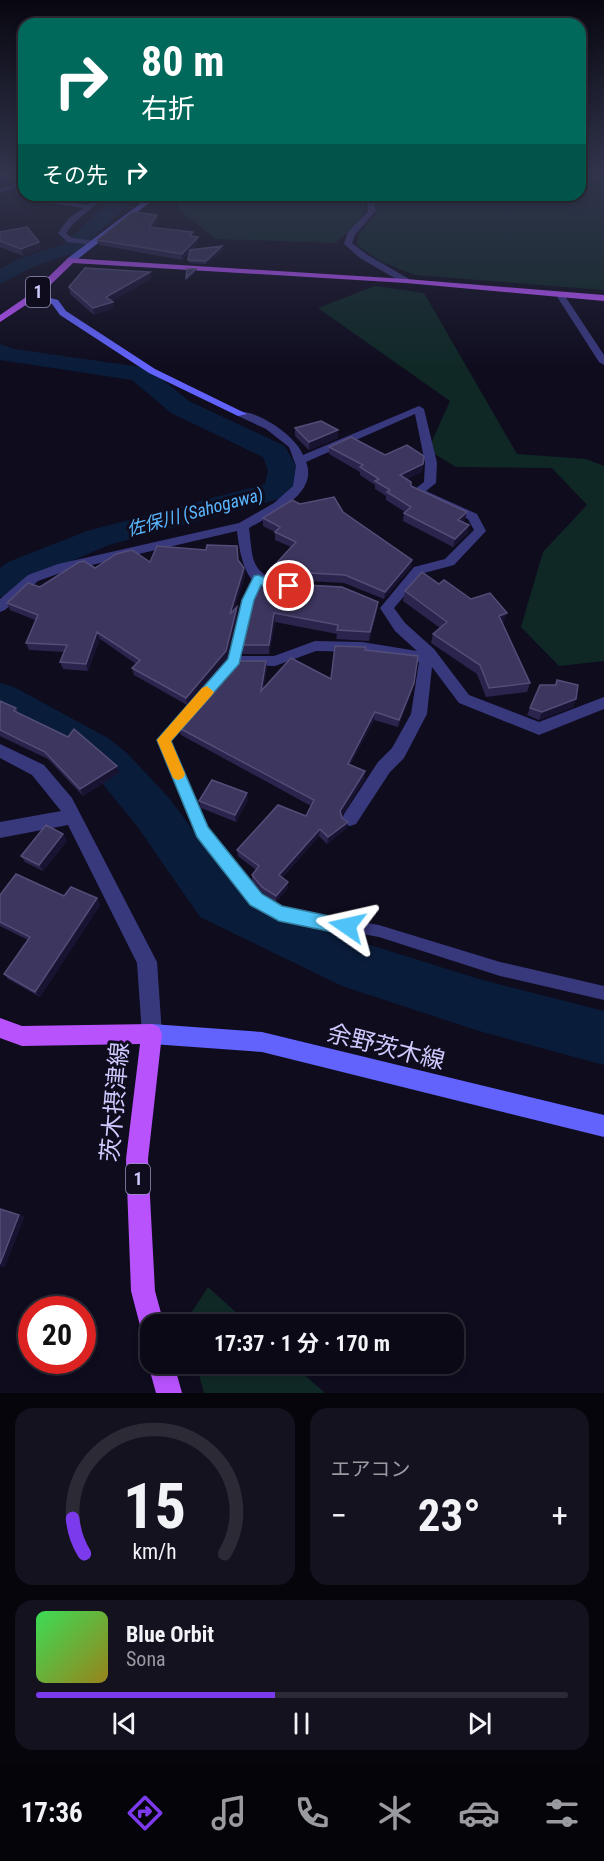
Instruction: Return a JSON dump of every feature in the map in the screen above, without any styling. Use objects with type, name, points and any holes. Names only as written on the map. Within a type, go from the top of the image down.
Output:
[{"type":"main road","points":[[71,260],[100,238]]},
{"type":"main road","name":"1","points":[[0,319],[35,295],[71,260],[406,281],[604,298]]},
{"type":"main road","points":[[35,295],[55,302],[63,313],[152,371],[242,414]]},
{"type":"main road","name":"茨木摂津線","points":[[0,1028],[22,1036],[152,1034],[138,1159],[143,1291],[149,1314]]},
{"type":"main road","name":"余野茨木線","points":[[152,1034],[262,1042],[604,1126]]},
{"type":"main road","points":[[163,1374],[168,1393]]},
{"type":"street","points":[[68,238],[93,243]]},
{"type":"street","points":[[350,238],[348,243],[363,256],[406,281]]},
{"type":"street","points":[[560,295],[604,362]]},
{"type":"street","points":[[300,460],[419,410],[431,463],[430,483],[417,492],[473,517],[480,531],[449,562],[419,570],[382,606],[429,655],[465,699],[538,729],[604,703]]},
{"type":"street","points":[[0,607],[33,578],[63,567],[243,526],[278,506],[298,487],[302,466],[300,460],[294,445],[270,427],[242,414]]},
{"type":"street","points":[[243,526],[247,567],[258,579],[271,585],[292,586]]},
{"type":"street","points":[[234,661],[275,661],[315,646],[362,647],[429,655]]},
{"type":"street","points":[[350,819],[384,767],[398,753],[419,714],[424,668],[429,655]]},
{"type":"street","points":[[0,751],[38,770],[66,803],[147,962],[152,1034]]},
{"type":"street","points":[[0,830],[72,817]]},
{"type":"lane","points":[[258,579],[248,600],[234,661],[164,740],[202,832],[256,899],[279,913],[379,931],[500,969],[604,993]]},
{"type":"green space","points":[[215,238],[341,238],[336,243]]},
{"type":"green space","points":[[358,238],[604,238],[604,290],[415,275],[380,261],[357,245]]},
{"type":"green space","points":[[375,286],[424,293],[517,454],[586,459],[604,466],[604,661],[559,666],[521,627],[543,552],[587,505],[552,468],[456,467],[428,450],[450,401],[318,308]]},
{"type":"green space","points":[[208,1287],[238,1314],[190,1314]]},
{"type":"green space","points":[[199,1374],[303,1374],[325,1393],[204,1393]]},
{"type":"building","points":[[0,238],[36,238],[39,242],[21,249],[0,241]]},
{"type":"building","points":[[100,238],[197,238],[182,254],[97,240]]},
{"type":"building","points":[[222,246],[206,261],[188,260],[190,250]]},
{"type":"building","points":[[85,268],[150,272],[106,297],[113,302],[93,308],[69,287]]},
{"type":"building","points":[[187,269],[196,269],[186,278]]},
{"type":"building","points":[[321,421],[338,430],[309,442],[295,428]]},
{"type":"building","points":[[351,437],[385,455],[407,445],[424,456],[423,464],[400,475],[411,482],[411,486],[467,512],[458,520],[469,525],[455,539],[404,513],[411,507],[387,492],[390,490],[375,481],[379,479],[360,467],[363,465],[329,447]]},
{"type":"building","points":[[334,497],[343,512],[412,560],[385,592],[345,575],[273,571],[271,569],[296,542],[275,532],[280,527],[263,518],[292,500],[300,504]]},
{"type":"building","points":[[207,545],[237,546],[238,560],[244,568],[230,614],[237,607],[226,651],[186,698],[132,668],[140,660],[97,632],[86,664],[60,662],[67,645],[26,643],[38,615],[7,603],[28,583],[40,587],[79,562],[84,561],[95,568],[116,554],[132,550],[150,562],[157,546],[206,550]]},
{"type":"building","points":[[422,572],[439,584],[444,580],[471,599],[490,593],[507,613],[499,616],[530,683],[489,688],[480,665],[433,634],[447,622],[405,591]]},
{"type":"building","points":[[261,579],[270,583],[342,587],[378,602],[370,632],[337,630],[338,625],[274,613],[269,645],[242,645],[255,592]]},
{"type":"building","points":[[335,646],[366,647],[365,650],[418,656],[414,683],[399,720],[375,712],[348,764],[365,771],[340,811],[342,818],[348,822],[328,837],[320,829],[279,875],[288,882],[276,896],[262,887],[252,875],[259,866],[237,850],[278,805],[306,816],[314,800],[179,728],[236,661],[266,661],[261,691],[291,658],[331,679]]},
{"type":"building","points":[[557,680],[578,685],[576,699],[542,712],[530,708],[540,685],[556,685]]},
{"type":"building","points":[[0,701],[16,708],[14,711],[68,737],[74,729],[117,766],[80,789],[45,752],[0,730]]},
{"type":"building","points":[[212,780],[247,793],[235,815],[199,801]]},
{"type":"building","points":[[46,825],[63,834],[39,865],[21,856]]},
{"type":"building","points":[[16,874],[64,896],[71,887],[97,898],[35,992],[4,974],[30,937],[0,922],[0,895]]},
{"type":"building","points":[[0,1209],[19,1215],[0,1264]]},
{"type":"waterway","name":"佐保川 (Sahogawa)","points":[[0,278],[28,262],[71,248],[82,238]]},
{"type":"waterway","name":"佐保川 (Sahogawa)","points":[[0,351],[8,355],[139,373],[180,407],[275,452],[283,470],[279,490],[98,538],[20,570],[0,585]]},
{"type":"waterway","name":"佐保川 (Sahogawa)","points":[[0,698],[93,750],[112,765],[153,812],[217,901],[342,961],[479,1005],[604,1038]]},
{"type":"slow traffic","points":[[178,774],[164,740],[207,692]]},
{"type":"route","points":[[289,586],[271,585],[258,579],[248,600],[234,661],[164,740],[202,832],[256,899],[279,913],[347,926]]}]
